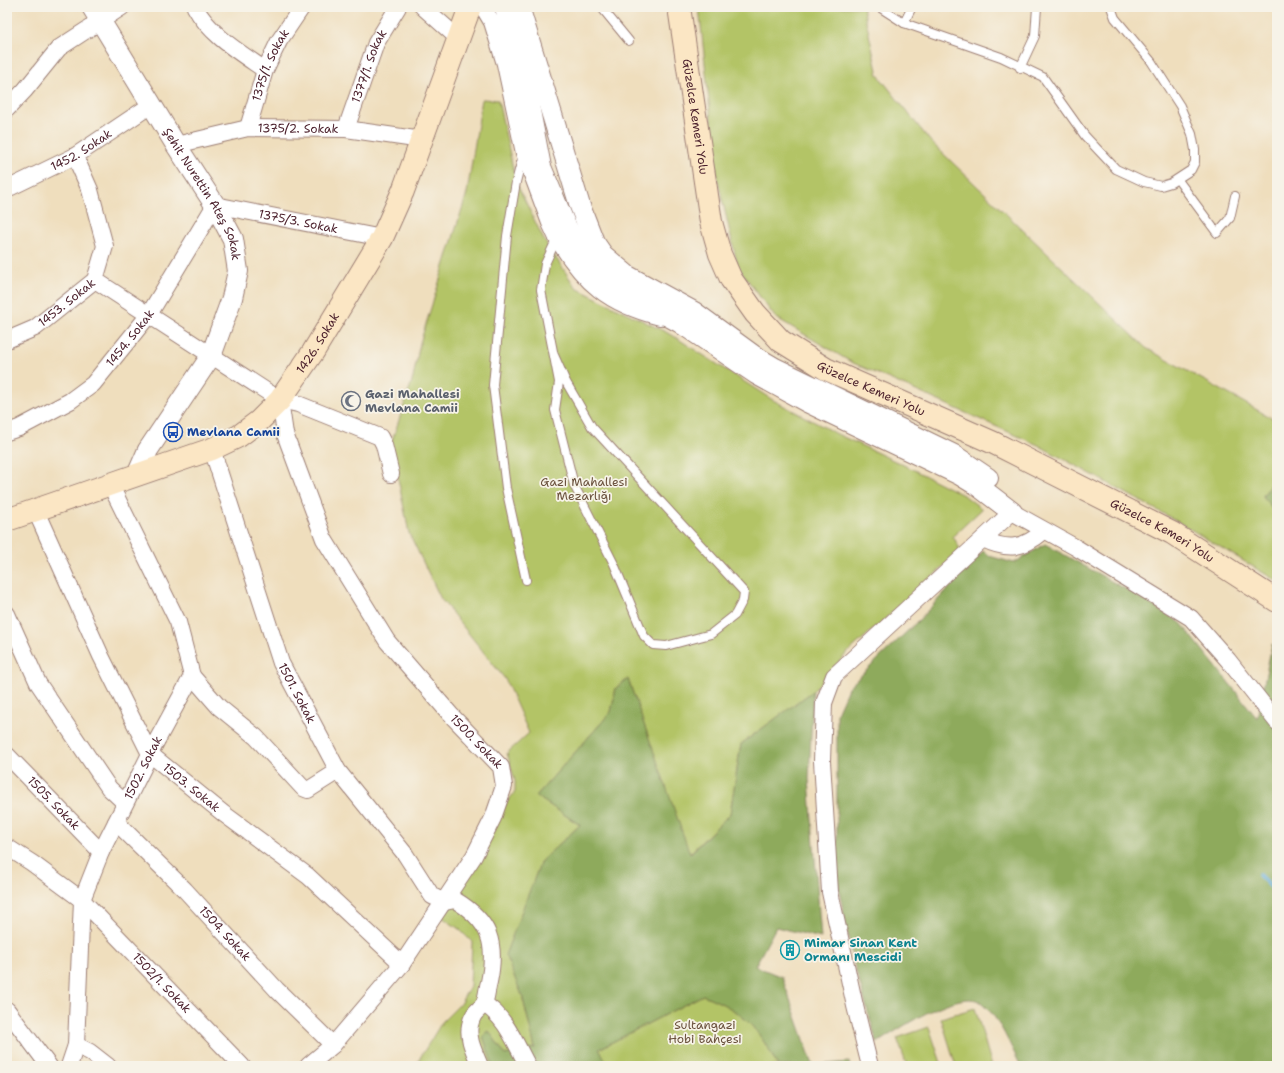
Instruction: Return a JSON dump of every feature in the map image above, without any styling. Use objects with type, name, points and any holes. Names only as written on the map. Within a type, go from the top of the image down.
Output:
[{"type":"main road","name":"1426. Sokak","points":[[7,520],[138,473],[212,449],[239,436],[259,421],[280,400],[313,352],[382,238],[403,191],[470,7]]},
{"type":"main road","name":"Güzelce Kemeri Yolu","points":[[679,7],[711,222],[720,254],[731,279],[755,313],[781,341],[826,369],[994,443],[1172,533],[1277,601]]},
{"type":"street","points":[[7,109],[25,90],[59,48],[96,13],[122,7]]},
{"type":"street","points":[[195,7],[214,32],[232,48],[265,70]]},
{"type":"street","name":"1375/1. Sokak","points":[[248,128],[265,70],[279,41],[302,7]]},
{"type":"street","name":"1377/1. Sokak","points":[[346,129],[376,43],[398,7]]},
{"type":"street","points":[[423,7],[459,39]]},
{"type":"street","points":[[483,7],[492,22],[505,64],[524,153],[550,223],[561,231],[605,282],[678,322],[756,374],[807,402],[960,475],[978,486],[1012,512],[1075,547],[1191,618],[1228,660],[1277,722]]},
{"type":"street","points":[[505,7],[524,78],[541,166],[561,231]]},
{"type":"street","points":[[519,7],[580,206],[594,242],[603,255],[628,276],[694,312],[752,355],[775,368],[941,448],[971,465],[985,474],[999,488],[1012,512]]},
{"type":"street","name":"Şehit Nurettin Ateş Sokak","points":[[96,13],[151,105],[215,205],[233,239],[238,271],[232,298],[211,356],[148,450],[138,473]]},
{"type":"street","name":"1452. Sokak","points":[[7,189],[75,156],[151,105]]},
{"type":"street","name":"1375/2. Sokak","points":[[176,144],[248,128],[346,129],[422,140]]},
{"type":"street","name":"1453. Sokak","points":[[7,340],[35,328],[95,280],[105,246],[90,190],[75,156]]},
{"type":"street","name":"1375/3. Sokak","points":[[215,205],[382,238]]},
{"type":"street","name":"1454. Sokak","points":[[7,432],[19,428],[70,401],[94,384],[148,316],[215,205]]},
{"type":"street","points":[[561,231],[580,206]]},
{"type":"street","points":[[95,280],[148,316],[280,400],[298,404],[380,437],[384,445],[390,474]]},
{"type":"street","name":"1500. Sokak","points":[[280,400],[285,434],[324,539],[387,642],[450,714],[501,767],[504,786],[493,818],[474,856],[402,964],[333,1045],[308,1066]]},
{"type":"street","name":"1501. Sokak","points":[[212,449],[281,663],[338,772],[405,854],[432,896],[444,902]]},
{"type":"street","points":[[110,484],[178,622],[192,676],[219,707],[256,737],[302,788],[308,790],[338,772]]},
{"type":"street","name":"1503. Sokak","points":[[36,509],[101,656],[150,754],[224,814],[308,876],[402,964]]},
{"type":"street","points":[[870,1066],[830,892],[822,760],[824,702],[834,676],[1012,512]]},
{"type":"street","points":[[983,539],[1006,547],[1021,546],[1035,539],[1044,531]]},
{"type":"street","points":[[7,614],[38,683],[109,788],[125,803]]},
{"type":"street","name":"1502. Sokak","points":[[69,1066],[76,1045],[82,900],[101,852],[125,803],[192,676]]},
{"type":"street","name":"1505. Sokak","points":[[7,755],[101,852]]},
{"type":"street","name":"1504. Sokak","points":[[116,822],[186,890],[277,990],[333,1045]]},
{"type":"street","name":"1502/1. Sokak","points":[[7,847],[32,863],[82,900],[242,1066]]},
{"type":"street","points":[[444,902],[455,900],[466,906],[482,921],[491,939],[492,965],[484,1004],[473,1014],[470,1026],[470,1037],[480,1066]]},
{"type":"street","points":[[484,1004],[494,1010],[502,1020],[528,1066]]},
{"type":"street","points":[[7,1010],[49,1066]]},
{"type":"street","points":[[76,1045],[90,1052],[108,1066]]},
{"type":"lane","points":[[601,7],[629,41]]},
{"type":"lane","points":[[879,7],[904,23],[1001,57],[1020,68],[1042,77],[1085,136],[1116,169],[1144,182],[1161,186],[1178,180],[1191,170],[1195,162],[1195,150],[1192,134],[1180,106],[1172,93],[1151,61],[1115,18],[1111,7]]},
{"type":"lane","points":[[904,23],[912,7]]},
{"type":"lane","points":[[1020,68],[1035,36],[1037,7]]},
{"type":"lane","points":[[524,153],[516,182],[507,236],[493,385],[506,488],[526,580]]},
{"type":"lane","points":[[1178,180],[1217,233],[1230,218],[1235,196]]},
{"type":"lane","points":[[554,355],[566,382],[592,426],[744,592],[743,600],[735,615],[711,634],[666,646],[653,645],[644,636],[614,564],[574,485],[555,410],[559,382],[554,355],[542,290],[545,264],[561,231]]},
{"type":"green space","points":[[699,7],[863,7],[878,75],[931,142],[1146,348],[1277,421],[1277,475],[1263,496],[1277,516],[1277,581],[1175,520],[1038,445],[851,362],[775,317],[738,267],[717,177]]},
{"type":"green space","name":"Gazi Mahallesi Mezarlığı","points":[[482,99],[498,100],[516,182],[544,240],[576,288],[672,335],[771,399],[839,435],[910,468],[965,496],[982,509],[953,536],[961,551],[848,652],[813,691],[741,744],[730,814],[689,854],[628,679],[616,688],[611,712],[536,796],[580,825],[541,861],[506,955],[522,995],[535,1048],[505,1055],[489,1031],[483,1036],[493,1066],[415,1066],[442,1022],[460,1004],[470,986],[472,942],[459,929],[442,917],[455,900],[507,802],[515,792],[515,781],[507,753],[529,733],[505,679],[441,599],[409,533],[391,444],[413,378],[420,343],[467,193]]},
{"type":"green space","points":[[1277,475],[1277,516],[1263,496]]},
{"type":"green space","points":[[1045,544],[1129,591],[1181,623],[1257,718],[1272,644],[1277,648],[1277,1066],[1021,1066],[995,1017],[983,1004],[973,999],[961,1000],[946,1004],[914,1020],[877,1043],[852,957],[837,879],[837,713],[848,688],[919,620],[983,551],[989,556],[1014,563]]},
{"type":"green space","points":[[628,679],[690,854],[730,814],[741,744],[813,691],[809,779],[821,938],[776,927],[755,966],[782,977],[813,1065],[849,1062],[850,1066],[778,1066],[763,1041],[748,1022],[729,1008],[703,995],[599,1049],[609,1066],[493,1066],[483,1036],[489,1031],[505,1055],[535,1048],[522,995],[505,955],[541,861],[580,825],[536,796],[611,712],[616,688]]},
{"type":"green space","name":"Sultangazi Hobi Bahçesi","points":[[703,995],[729,1008],[748,1022],[763,1041],[778,1066],[609,1066],[599,1049]]},
{"type":"green space","points":[[975,1008],[992,1066],[956,1066],[941,1018]]},
{"type":"green space","points":[[929,1027],[942,1066],[907,1066],[897,1038]]},
{"type":"waterway","points":[[1259,875],[1277,893]]},
{"type":"place","name":"Gazi Mahallesi Mevlana Camii","points":[[351,401]]},
{"type":"place","name":"Mevlana Camii","points":[[173,432]]},
{"type":"place","name":"Mimar Sinan Kent Ormanı Mescidi","points":[[790,950]]}]
